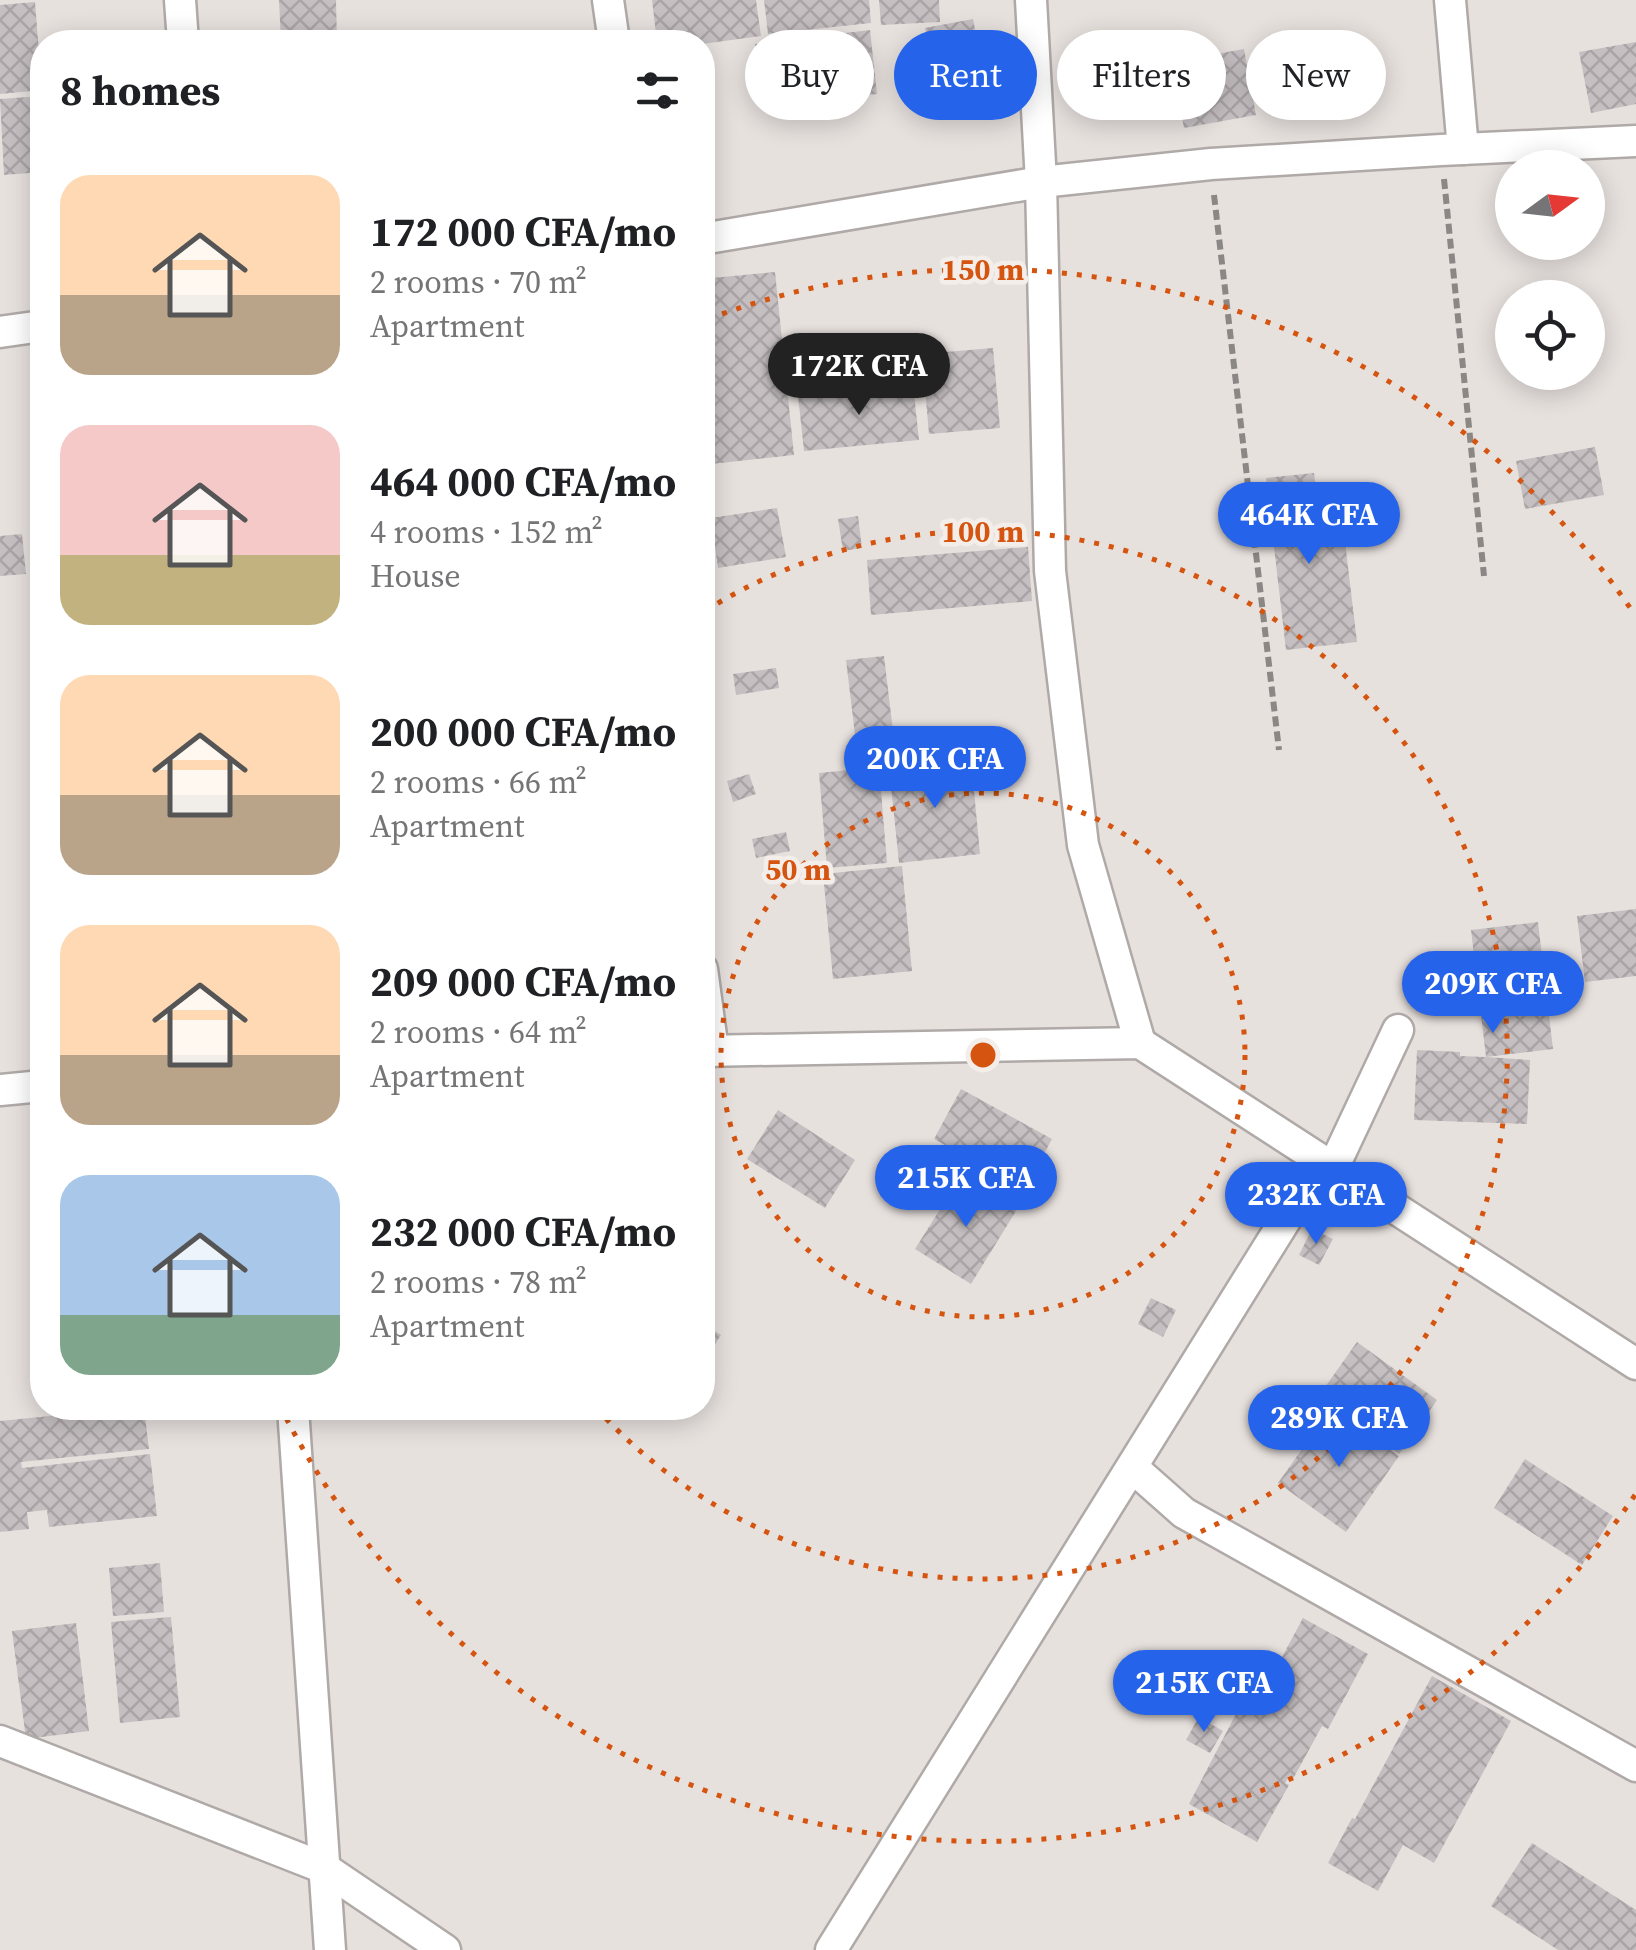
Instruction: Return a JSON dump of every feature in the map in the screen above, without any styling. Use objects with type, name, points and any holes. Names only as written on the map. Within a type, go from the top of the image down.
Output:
[{"type":"street","points":[[180,0],[183,30]]},
{"type":"street","points":[[608,0],[612,30]]},
{"type":"street","points":[[1031,0],[1041,182],[1050,571],[1083,845],[1140,1044]]},
{"type":"street","points":[[1450,0],[1452,149]]},
{"type":"street","points":[[715,237],[1041,182],[1211,164],[1636,141]]},
{"type":"street","points":[[0,332],[30,328]]},
{"type":"street","points":[[1322,1161],[1334,1166],[1398,1030]]},
{"type":"street","points":[[715,1051],[1140,1044],[1636,1364]]},
{"type":"street","points":[[0,1090],[30,1087]]},
{"type":"street","points":[[831,1950],[1322,1161]]},
{"type":"street","points":[[295,1420],[330,1950]]},
{"type":"street","points":[[1132,1467],[1184,1512],[1636,1766]]},
{"type":"street","points":[[0,1742],[324,1868],[445,1950]]},
{"type":"path","points":[[1452,149],[1484,576]]},
{"type":"path","points":[[1211,164],[1279,750]]},
{"type":"building","points":[[279,0],[336,0],[337,30],[280,30]]},
{"type":"building","points":[[652,0],[756,0],[760,30],[745,30],[745,38],[715,42],[715,30],[656,30]]},
{"type":"building","points":[[764,0],[869,0],[871,23],[768,30]]},
{"type":"building","points":[[879,0],[939,0],[940,22],[881,25]]},
{"type":"building","points":[[35,2],[37,30],[30,30],[30,91],[0,94],[0,5]]},
{"type":"building","points":[[973,19],[975,30],[925,30]]},
{"type":"building","points":[[1636,42],[1636,104],[1591,113],[1579,52]]},
{"type":"building","points":[[1244,49],[1246,117],[1184,128],[1183,120],[1226,120],[1226,52]]},
{"type":"building","points":[[30,97],[30,173],[4,175],[0,99]]},
{"type":"building","points":[[775,272],[794,455],[715,464],[715,278]]},
{"type":"building","points":[[993,348],[1000,428],[929,434],[922,354]]},
{"type":"building","points":[[913,384],[919,440],[804,451],[798,396]]},
{"type":"building","points":[[1595,447],[1604,495],[1525,509],[1516,461]]},
{"type":"building","points":[[1314,473],[1321,528],[1343,525],[1357,642],[1286,650],[1266,478]]},
{"type":"building","points":[[777,508],[786,557],[718,568],[715,517]]},
{"type":"building","points":[[858,516],[862,548],[843,551],[838,519]]},
{"type":"building","points":[[22,534],[26,574],[0,576],[0,536]]},
{"type":"building","points":[[1028,547],[1032,601],[871,615],[867,560]]},
{"type":"building","points":[[884,656],[894,739],[856,743],[846,660]]},
{"type":"building","points":[[776,668],[779,688],[736,695],[733,674]]},
{"type":"building","points":[[971,759],[980,854],[899,863],[889,767]]},
{"type":"building","points":[[879,767],[887,863],[827,868],[819,773]]},
{"type":"building","points":[[749,774],[756,794],[733,802],[727,781]]},
{"type":"building","points":[[786,832],[790,851],[756,858],[752,839]]},
{"type":"building","points":[[902,866],[912,971],[833,979],[823,874]]},
{"type":"building","points":[[1636,909],[1636,976],[1585,982],[1577,916]]},
{"type":"building","points":[[1538,922],[1553,1049],[1486,1057],[1471,930]]},
{"type":"building","points":[[1417,1050],[1530,1060],[1527,1124],[1414,1120]]},
{"type":"building","points":[[961,1089],[1052,1139],[1025,1189],[934,1139]]},
{"type":"building","points":[[778,1110],[855,1160],[825,1208],[747,1159]]},
{"type":"building","points":[[961,1176],[1016,1211],[971,1284],[915,1249]]},
{"type":"building","points":[[1312,1229],[1333,1239],[1319,1265],[1299,1255]]},
{"type":"building","points":[[1151,1298],[1176,1310],[1163,1337],[1138,1324]]},
{"type":"building","points":[[1357,1342],[1437,1400],[1399,1454],[1318,1397]]},
{"type":"building","points":[[1331,1408],[1399,1456],[1346,1532],[1278,1483]]},
{"type":"building","points":[[145,1420],[149,1449],[21,1462],[22,1468],[150,1454],[157,1516],[49,1527],[47,1510],[27,1512],[29,1529],[0,1532],[0,1421]]},
{"type":"building","points":[[1525,1459],[1613,1516],[1582,1565],[1494,1508]]},
{"type":"building","points":[[160,1563],[164,1612],[113,1616],[109,1568]]},
{"type":"building","points":[[171,1617],[180,1717],[120,1723],[111,1622]]},
{"type":"building","points":[[1303,1618],[1368,1654],[1328,1729],[1322,1726],[1293,1779],[1289,1777],[1285,1783],[1289,1785],[1257,1842],[1189,1804],[1250,1687],[1262,1694]]},
{"type":"building","points":[[76,1623],[89,1731],[26,1739],[12,1631]]},
{"type":"building","points":[[1432,1676],[1511,1721],[1434,1863],[1403,1845],[1378,1891],[1328,1863]]},
{"type":"building","points":[[1199,1717],[1223,1731],[1210,1753],[1186,1740]]},
{"type":"building","points":[[1532,1843],[1636,1910],[1636,1950],[1558,1950],[1491,1906]]}]
